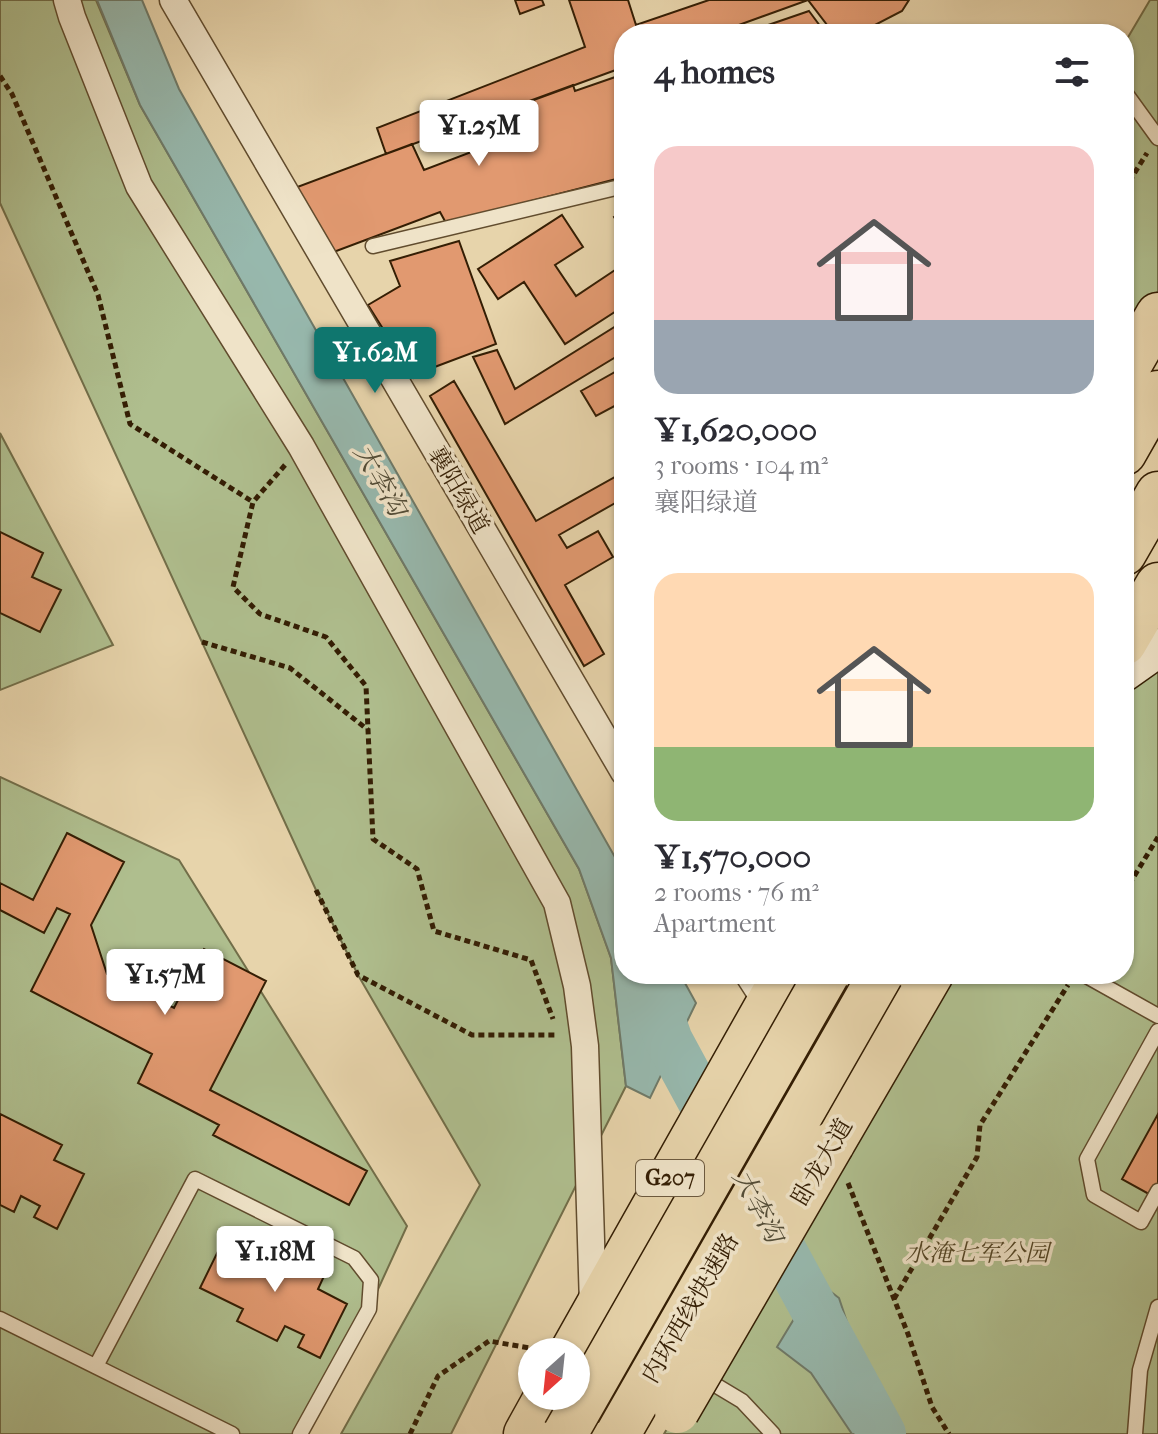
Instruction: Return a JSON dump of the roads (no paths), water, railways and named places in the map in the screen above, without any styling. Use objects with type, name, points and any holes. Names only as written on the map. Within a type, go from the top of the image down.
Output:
[{"type":"highway","points":[[1134,357],[1158,315]]},
{"type":"highway","points":[[1134,435],[1158,393]]},
{"type":"highway","points":[[1134,536],[1158,494]]},
{"type":"highway","points":[[1134,626],[1158,585]]},
{"type":"highway","name":"G207","points":[[580,1338],[746,1044],[767,984]]},
{"type":"highway","name":"内环西线快速路","points":[[565,1434],[821,984]]},
{"type":"highway","name":"内环西线快速路","points":[[618,1434],[875,984]]},
{"type":"highway","name":"卧龙大道","points":[[671,1423],[925,984]]},
{"type":"highway","points":[[526,1434],[539,1410]]},
{"type":"street","points":[[67,0],[139,186],[301,446],[557,903],[577,986],[585,1046],[594,1313]]},
{"type":"street","name":"襄阳绿道","points":[[173,0],[614,755]]},
{"type":"street","points":[[1134,665],[1158,648]]},
{"type":"lane","points":[[1134,105],[1158,137]]},
{"type":"lane","points":[[373,246],[614,188]]},
{"type":"lane","points":[[1094,984],[1158,1016]]},
{"type":"lane","points":[[1158,1031],[1087,1159],[1094,1195],[1141,1222],[1158,1191]]},
{"type":"lane","points":[[96,1366],[195,1179],[354,1258],[371,1280],[369,1309],[300,1434]]},
{"type":"lane","points":[[1135,1434],[1140,1370],[1158,1307]]},
{"type":"lane","points":[[594,1313],[634,1337]]},
{"type":"lane","points":[[0,1319],[232,1434]]},
{"type":"lane","points":[[648,1345],[675,1361]]},
{"type":"lane","points":[[688,1369],[742,1401],[773,1434]]},
{"type":"water","points":[[97,0],[142,0],[179,89],[614,855],[614,984],[611,958],[579,869],[140,105]]},
{"type":"water","points":[[614,984],[686,984],[696,1003],[650,1098],[626,1086]]},
{"type":"water","points":[[817,1281],[839,1298],[863,1370],[903,1434],[852,1434],[811,1373],[777,1347]]},
{"type":"waterway","name":"大李沟","points":[[649,984],[669,1041],[882,1434]]},
{"type":"park label","name":"水淹七军公园","points":[[977,1253]]}]
